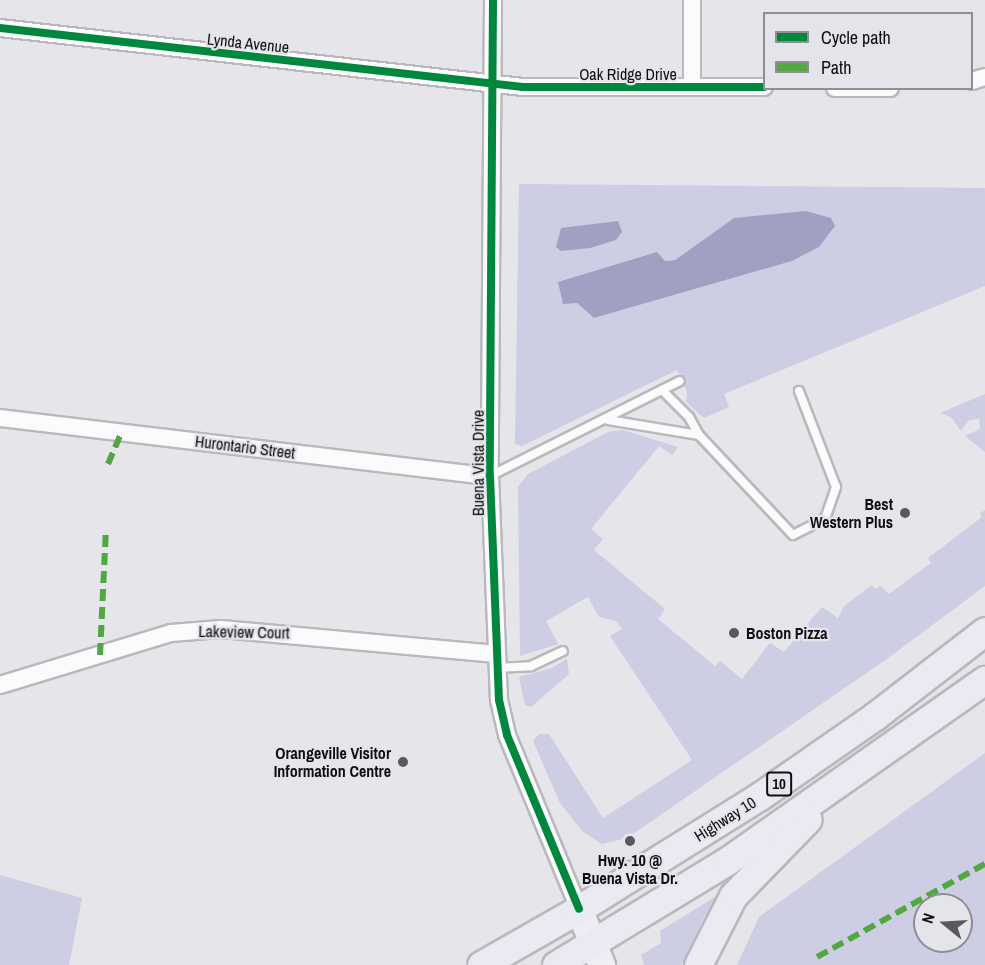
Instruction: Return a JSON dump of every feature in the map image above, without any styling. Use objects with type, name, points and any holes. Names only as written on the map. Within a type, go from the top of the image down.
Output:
[{"type":"highway","name":"Highway 10","points":[[481,965],[579,909],[760,796],[875,716],[985,631]]},
{"type":"highway","name":"Highway 10","points":[[556,965],[598,953],[985,680]]},
{"type":"highway","points":[[698,965],[733,896],[847,776]]},
{"type":"main road","points":[[579,909],[598,953]]},
{"type":"street","name":"Buena Vista Drive","points":[[493,0],[490,476],[495,661],[507,735],[579,909]]},
{"type":"street","points":[[692,0],[692,87]]},
{"type":"street","name":"Lynda Avenue","points":[[0,28],[492,84]]},
{"type":"street","name":"Oak Ridge Drive","points":[[492,84],[763,87]]},
{"type":"street","name":"Hurontario Street","points":[[0,418],[490,476]]},
{"type":"street","name":"Lakeview Court","points":[[0,685],[171,633],[221,629],[495,661]]},
{"type":"lane","points":[[490,476],[608,420],[680,381]]},
{"type":"lane","points":[[662,390],[689,417],[699,435],[793,535],[825,519],[836,487],[799,391]]},
{"type":"lane","points":[[608,420],[699,435]]},
{"type":"lane","points":[[495,661],[531,666],[563,651]]},
{"type":"shaded area","points":[[519,184],[985,188],[985,286],[724,394],[729,407],[704,418],[686,402],[687,391],[677,370],[522,446],[515,444]],"holes":[[[734,218],[819,247],[792,261],[594,318],[577,303],[665,261],[675,260]]]},
{"type":"shaded area","points":[[806,211],[831,218],[835,226],[819,247],[792,261],[594,318],[577,303],[563,304],[558,282],[657,252],[665,261],[675,260],[734,218]]},
{"type":"shaded area","points":[[618,221],[622,232],[616,240],[590,248],[561,251],[556,247],[561,228]]},
{"type":"shaded area","points":[[985,394],[985,452],[965,436],[980,429],[979,419],[969,420],[961,431],[951,417],[940,413]]},
{"type":"shaded area","points":[[623,430],[678,447],[672,455],[659,446],[591,529],[603,539],[594,550],[665,609],[658,619],[715,666],[720,661],[742,679],[770,643],[784,652],[822,607],[838,618],[844,606],[872,585],[875,589],[881,586],[889,594],[931,563],[928,558],[982,517],[980,513],[985,510],[985,586],[884,661],[627,838],[602,844],[582,831],[560,803],[533,741],[539,734],[549,734],[603,818],[692,760],[610,636],[622,629],[616,621],[599,617],[588,597],[546,621],[558,644],[520,656],[518,487],[528,474],[608,432]]},
{"type":"shaded area","points":[[567,659],[569,674],[531,707],[525,705],[519,677],[552,668]]},
{"type":"shaded area","points":[[985,753],[985,965],[737,965],[759,917]]},
{"type":"shaded area","points":[[0,875],[82,898],[69,965],[0,965]]},
{"type":"shaded area","points":[[726,890],[704,917],[682,965],[644,965],[641,955],[661,943],[660,931]]},
{"type":"marked path","points":[[108,464],[121,433]]},
{"type":"marked path","points":[[100,655],[106,529]]},
{"type":"marked path","points":[[817,957],[985,864]]},
{"type":"cycle path","points":[[493,0],[490,476],[499,700],[507,735],[579,909]]},
{"type":"cycle path","points":[[0,28],[523,87],[763,87]]},
{"type":"place","name":"Best Western Plus","points":[[905,513]]},
{"type":"place","name":"Boston Pizza","points":[[734,633]]},
{"type":"place","name":"Orangeville Visitor Information Centre","points":[[403,762]]},
{"type":"place","name":"Hwy. 10 @ Buena Vista Dr.","points":[[630,841]]}]
